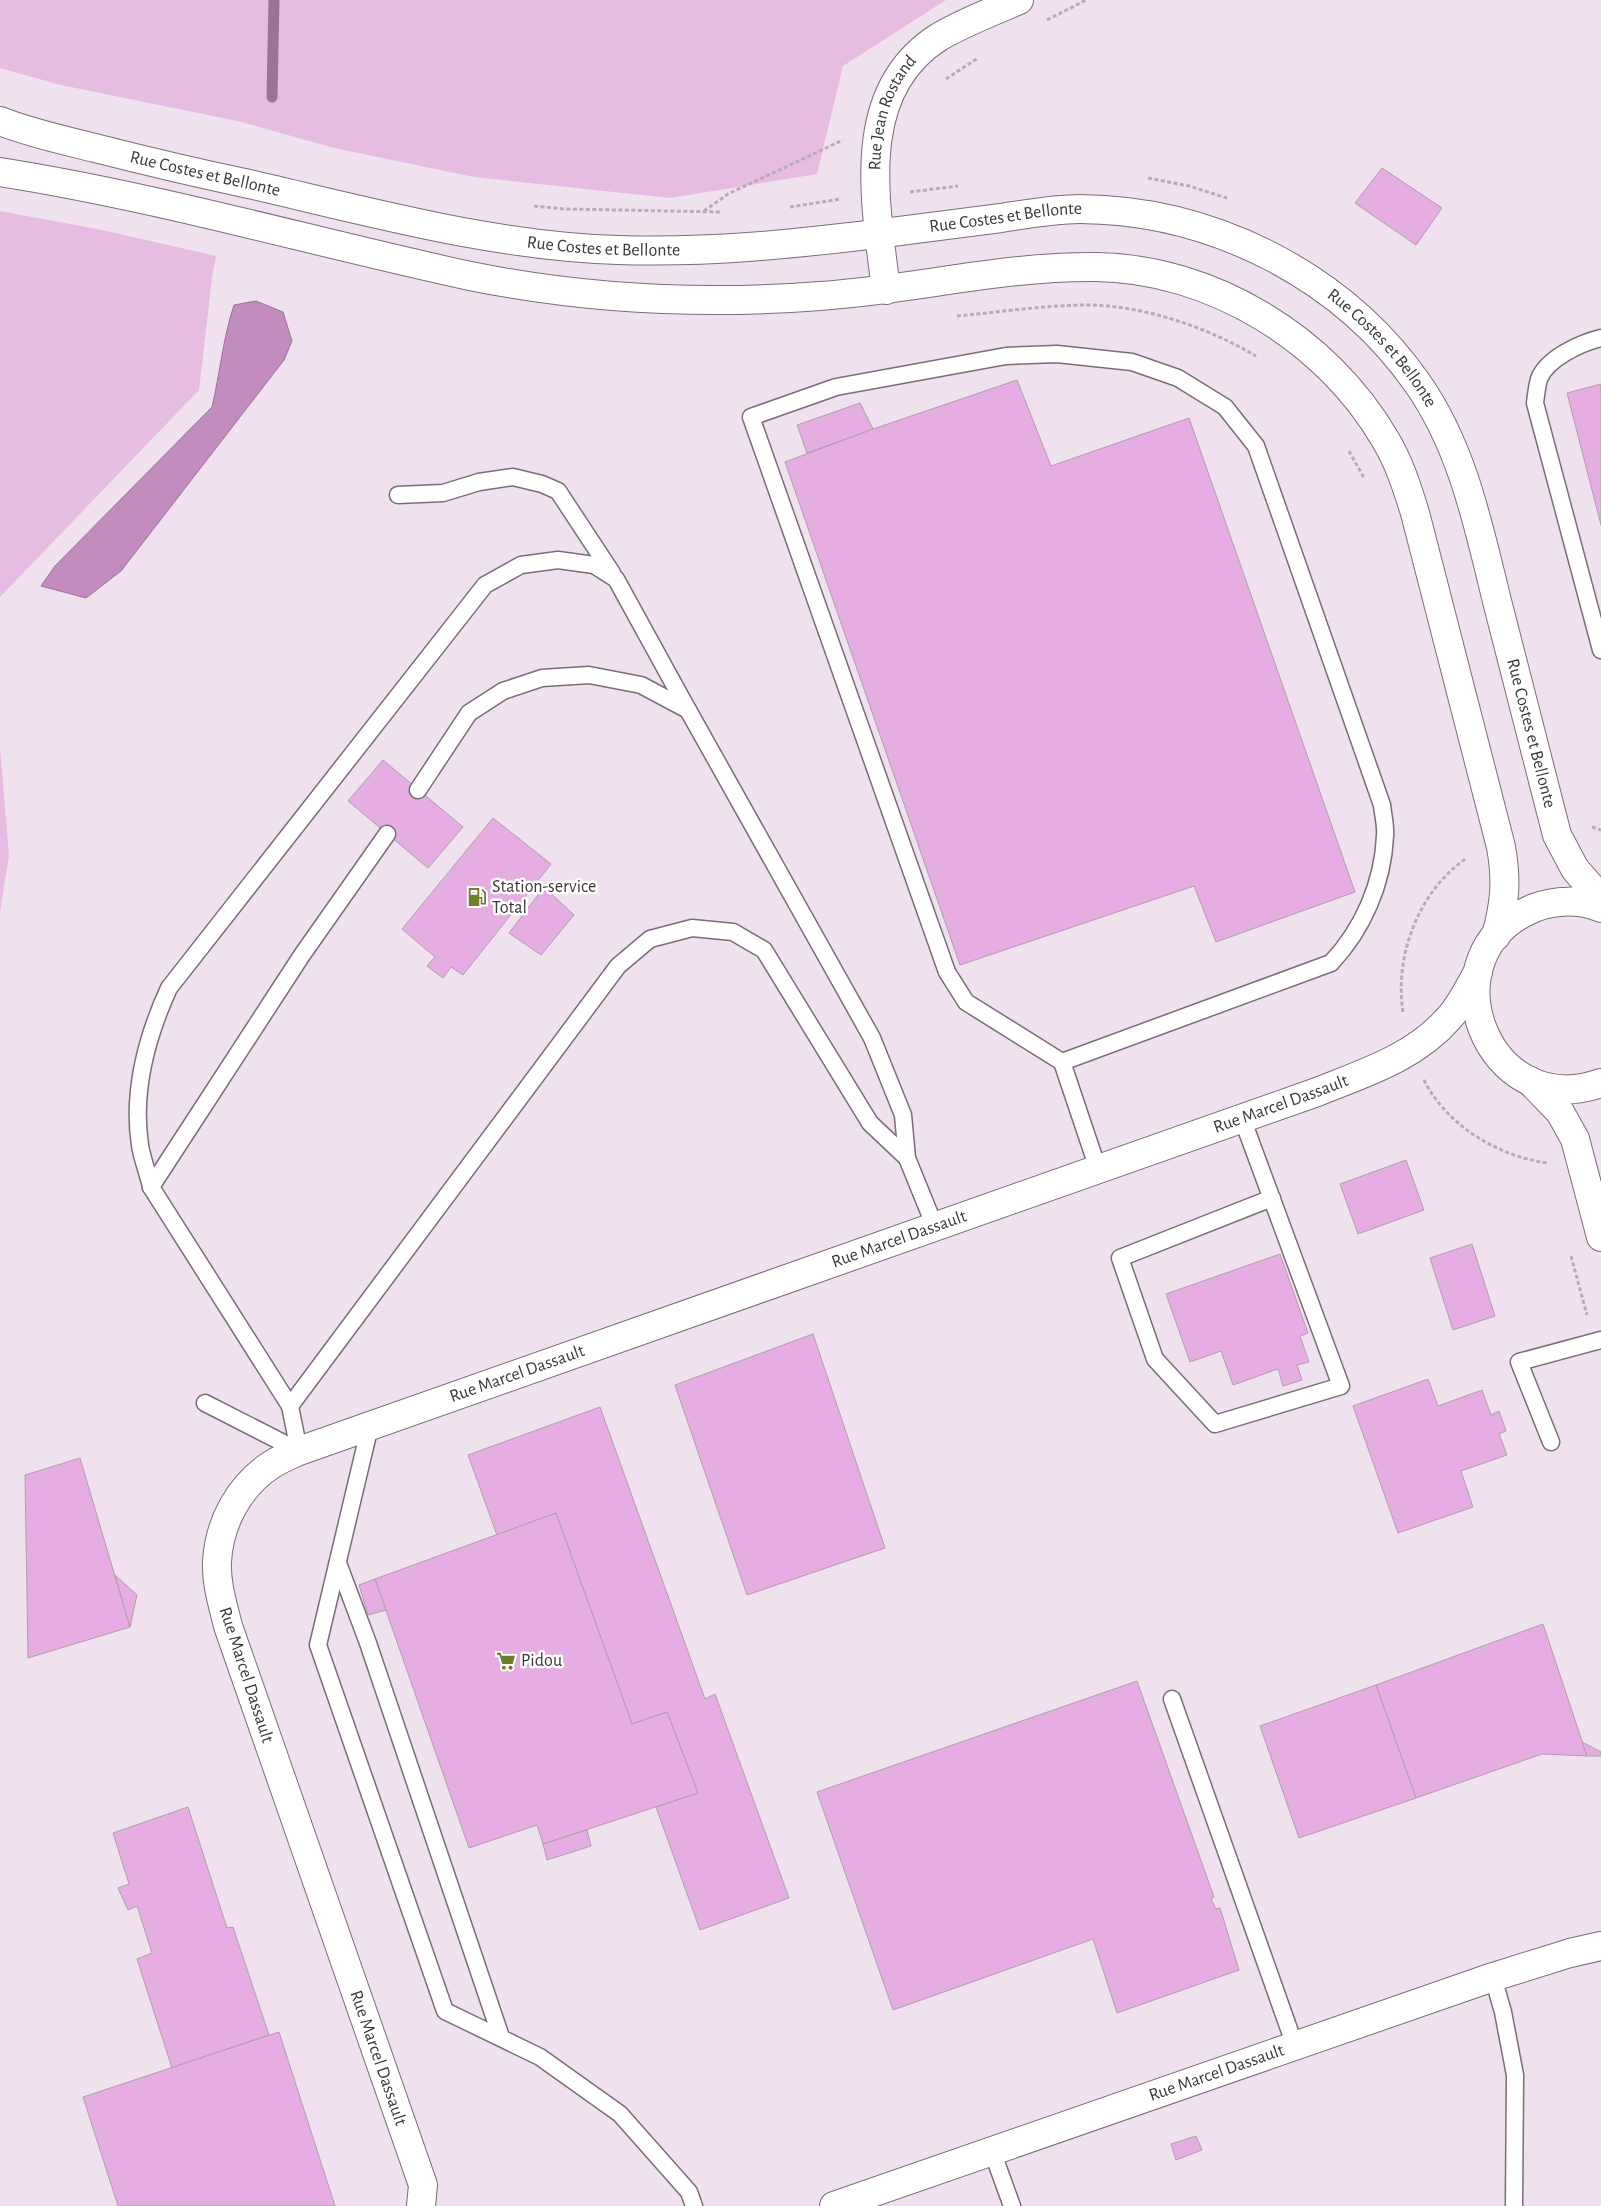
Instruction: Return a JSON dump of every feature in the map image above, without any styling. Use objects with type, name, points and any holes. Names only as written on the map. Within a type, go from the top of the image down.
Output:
[{"type":"main road","name":"Rue Jean Rostand","points":[[886,290],[876,196],[876,144],[880,122],[889,95],[909,63],[938,38],[1019,0]]},
{"type":"main road","name":"Rue Costes et Bellonte","points":[[0,121],[47,136],[143,160],[463,232],[528,243],[608,249],[667,250],[745,247],[879,234],[1074,209],[1178,220],[1225,235],[1270,256],[1318,285],[1360,320],[1400,360],[1418,384],[1445,429],[1455,451],[1473,508],[1557,835],[1575,869],[1601,898]]},
{"type":"main road","points":[[0,172],[51,180],[196,211],[440,270],[511,284],[594,294],[705,300],[803,297],[886,290],[1025,271],[1096,267],[1152,273],[1198,286],[1246,308],[1291,336],[1335,374],[1371,417],[1386,440],[1398,464],[1412,505],[1501,847],[1506,889],[1496,936]]},
{"type":"main road","points":[[1601,908],[1568,902],[1541,906],[1516,918],[1496,936],[1485,953],[1478,972],[1475,1000],[1481,1029],[1487,1042],[1505,1064],[1529,1080],[1560,1112],[1575,1139],[1601,1237]]},
{"type":"main road","name":"Rue Marcel Dassault","points":[[421,2206],[423,2185],[235,1644],[219,1592],[217,1562],[221,1535],[234,1503],[253,1480],[265,1470],[298,1451],[1317,1092],[1382,1066],[1414,1050],[1450,1017],[1478,972]]},
{"type":"main road","points":[[1529,1080],[1542,1085],[1569,1089],[1601,1083]]},
{"type":"main road","name":"Rue Marcel Dassault","points":[[834,2206],[879,2199],[992,2151],[1492,1977],[1570,1953],[1601,1946]]},
{"type":"lane","points":[[1601,338],[1588,341],[1557,357],[1540,378],[1535,403],[1601,650]]},
{"type":"lane","points":[[1062,1062],[1331,963],[1349,944],[1365,915],[1379,876],[1385,836],[1382,805],[1256,446],[1225,407],[1178,378],[1132,362],[1057,354],[1006,356],[836,387],[752,417],[947,972],[966,1002],[1062,1062],[1098,1169]]},
{"type":"lane","points":[[398,495],[443,493],[479,482],[513,477],[542,484],[558,491],[616,579],[872,1038],[903,1116],[906,1158],[935,1227]]},
{"type":"lane","points":[[298,1451],[290,1406],[151,1186],[140,1146],[138,1104],[146,1052],[156,1015],[169,988],[485,585],[520,565],[558,560],[594,565],[616,579]]},
{"type":"lane","points":[[418,790],[469,713],[503,691],[542,678],[589,675],[641,685],[688,710]]},
{"type":"lane","points":[[151,1186],[302,955],[388,834]]},
{"type":"lane","points":[[290,1406],[618,966],[650,939],[692,928],[717,930],[733,932],[764,950],[870,1123],[906,1158]]},
{"type":"lane","points":[[1242,1118],[1272,1198],[1341,1386],[1216,1424],[1155,1359],[1120,1258],[1272,1198]]},
{"type":"lane","points":[[1550,1442],[1519,1362],[1598,1340]]},
{"type":"lane","points":[[205,1403],[298,1451]]},
{"type":"lane","points":[[370,1426],[318,1645],[445,2011],[540,2057],[620,2114],[690,2192],[694,2206]]},
{"type":"lane","points":[[338,1562],[368,1643],[500,2037]]},
{"type":"lane","points":[[1172,1699],[1295,2046]]},
{"type":"lane","points":[[1492,1977],[1503,2012],[1515,2075],[1514,2206]]},
{"type":"lane","points":[[992,2151],[1012,2206]]},
{"type":"path","points":[[1144,178],[1188,186],[1236,202]]},
{"type":"path","points":[[787,207],[961,186]]},
{"type":"path","points":[[704,212],[723,212]]},
{"type":"path","points":[[1590,817],[1593,827]]},
{"type":"path","points":[[1546,1163],[1549,1173]]},
{"type":"path","points":[[1569,1247],[1598,1340]]},
{"type":"shaded area","points":[[0,0],[946,0],[843,66],[817,174],[670,198],[474,177],[334,148],[242,122],[61,85],[0,68]]},
{"type":"shaded area","points":[[0,211],[102,230],[216,256],[199,390],[0,597]]},
{"type":"shaded area","points":[[256,301],[283,312],[292,341],[284,360],[121,571],[86,598],[41,586],[55,566],[212,407],[227,330],[234,305]]},
{"type":"shaded area","points":[[0,747],[9,855],[0,912]]},
{"type":"building","points":[[1382,168],[1442,208],[1416,245],[1355,203]]},
{"type":"building","points":[[1017,380],[1051,466],[1189,418],[1355,892],[1216,942],[1194,886],[960,965],[785,462],[873,429]]},
{"type":"building","points":[[1601,384],[1601,525],[1567,393]]},
{"type":"building","points":[[860,403],[873,429],[807,453],[797,425]]},
{"type":"building","points":[[383,760],[463,827],[428,868],[348,801]]},
{"type":"building","name":"Station-service Total","points":[[493,818],[551,864],[463,975],[451,967],[443,978],[427,966],[435,957],[402,929]]},
{"type":"building","points":[[544,887],[574,915],[541,955],[509,933]]},
{"type":"building","points":[[1406,1160],[1424,1210],[1358,1234],[1340,1184]]},
{"type":"building","points":[[1472,1244],[1495,1316],[1453,1330],[1430,1258]]},
{"type":"building","points":[[1280,1254],[1308,1333],[1300,1336],[1309,1362],[1297,1365],[1302,1380],[1283,1386],[1278,1369],[1233,1385],[1221,1351],[1190,1362],[1166,1294]]},
{"type":"building","points":[[813,1334],[885,1548],[747,1595],[675,1385]]},
{"type":"building","points":[[1428,1379],[1438,1406],[1482,1390],[1491,1415],[1499,1411],[1506,1431],[1499,1434],[1507,1455],[1461,1471],[1473,1507],[1398,1533],[1353,1406]]},
{"type":"building","points":[[600,1407],[705,1699],[715,1694],[789,1898],[700,1930],[656,1807],[698,1793],[667,1712],[632,1724],[556,1513],[497,1535],[468,1455]]},
{"type":"building","points":[[80,1458],[130,1627],[28,1658],[25,1475]]},
{"type":"building","name":"Pidou","points":[[556,1513],[632,1724],[667,1712],[698,1793],[543,1844],[537,1825],[469,1848],[375,1579]]},
{"type":"building","points":[[115,1575],[137,1595],[130,1627]]},
{"type":"building","points":[[375,1579],[386,1610],[368,1615],[359,1585]]},
{"type":"building","points":[[1543,1624],[1587,1756],[1542,1754],[1416,1798],[1376,1685]]},
{"type":"building","points":[[1137,1681],[1214,1897],[1211,1899],[1216,1909],[1220,1908],[1239,1970],[1117,2013],[1093,1939],[893,2010],[817,1792]]},
{"type":"building","points":[[1376,1685],[1416,1798],[1299,1838],[1260,1726]]},
{"type":"building","points":[[1582,1742],[1601,1752],[1601,1756],[1587,1756]]},
{"type":"building","points":[[188,1807],[227,1928],[233,1927],[269,2035],[172,2068],[137,1959],[152,1953],[137,1906],[128,1910],[118,1888],[129,1884],[113,1833]]},
{"type":"building","points":[[587,1830],[591,1846],[547,1860],[543,1844]]},
{"type":"building","points":[[279,2032],[335,2206],[118,2206],[83,2097]]},
{"type":"building","points":[[1196,2136],[1202,2150],[1176,2160],[1171,2144]]},
{"type":"waterway","points":[[272,97],[274,0]]},
{"type":"place","name":"Station-service Total","points":[[477,897]]},
{"type":"place","name":"Pidou","points":[[506,1661]]}]
